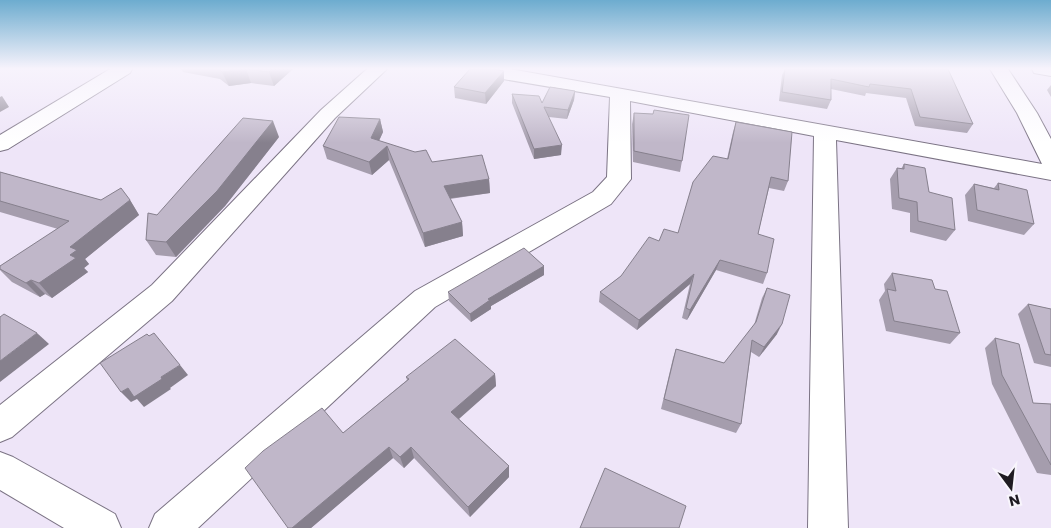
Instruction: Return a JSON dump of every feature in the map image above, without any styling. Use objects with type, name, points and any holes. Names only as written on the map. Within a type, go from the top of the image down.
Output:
[{"type":"street","points":[[0,144],[82,94]]},
{"type":"street","points":[[0,426],[162,293],[328,114],[351,94]]},
{"type":"street","points":[[169,528],[425,299],[602,198],[619,179],[620,94]]},
{"type":"street","points":[[623,94],[1051,173]]},
{"type":"street","points":[[1015,94],[1027,113],[1051,160]]},
{"type":"street","points":[[825,131],[828,528]]},
{"type":"street","points":[[0,470],[101,528]]},
{"type":"building","points":[[512,94],[539,96],[542,103],[547,94],[574,94],[568,110],[544,107],[562,145],[534,149]]},
{"type":"building","points":[[792,94],[831,94],[831,100]]},
{"type":"building","points":[[912,94],[959,94],[973,124],[920,117]]},
{"type":"building","points":[[654,110],[689,115],[682,161],[634,151],[634,113],[653,114]]},
{"type":"building","points":[[339,117],[380,119],[371,138],[415,152],[426,150],[432,162],[482,155],[489,179],[444,186],[462,222],[423,233],[387,146],[369,162],[323,146]]},
{"type":"building","points":[[243,118],[273,121],[217,191],[166,242],[146,240],[148,213],[157,215]]},
{"type":"building","points":[[736,122],[792,132],[788,181],[771,177],[758,234],[774,239],[767,273],[720,260],[690,310],[686,308],[694,274],[639,320],[600,292],[621,276],[649,237],[659,241],[664,229],[678,233],[693,182],[713,156],[728,159]]},
{"type":"building","points":[[904,164],[925,168],[929,192],[952,198],[955,230],[918,221],[917,202],[899,198],[897,168],[904,169]]},
{"type":"building","points":[[0,172],[101,200],[121,188],[130,200],[70,247],[77,250],[70,255],[76,258],[39,283],[31,280],[26,283],[0,269],[0,266],[69,221],[0,201]]},
{"type":"building","points":[[998,183],[1027,190],[1034,224],[977,210],[974,184],[999,190]]},
{"type":"building","points":[[524,248],[544,266],[488,299],[490,300],[470,314],[448,292]]},
{"type":"building","points":[[892,273],[932,280],[935,289],[947,291],[960,333],[894,321],[887,289],[896,291]]},
{"type":"building","points":[[767,288],[790,295],[782,324],[764,347],[752,340],[741,424],[664,399],[676,349],[724,363],[756,322]]},
{"type":"building","points":[[1028,304],[1051,309],[1051,355],[1045,354]]},
{"type":"building","points":[[4,314],[37,333],[0,361],[0,317]]},
{"type":"building","points":[[154,333],[180,365],[134,397],[128,388],[121,392],[100,363],[147,334],[149,336]]},
{"type":"building","points":[[995,338],[1019,344],[1033,403],[1051,404],[1051,465],[1002,375]]},
{"type":"building","points":[[455,339],[495,374],[451,412],[509,466],[468,507],[411,447],[400,457],[389,447],[292,528],[288,528],[245,468],[263,451],[322,408],[343,433],[409,379],[406,377]]},
{"type":"building","points":[[605,468],[686,506],[679,528],[580,528]]}]
